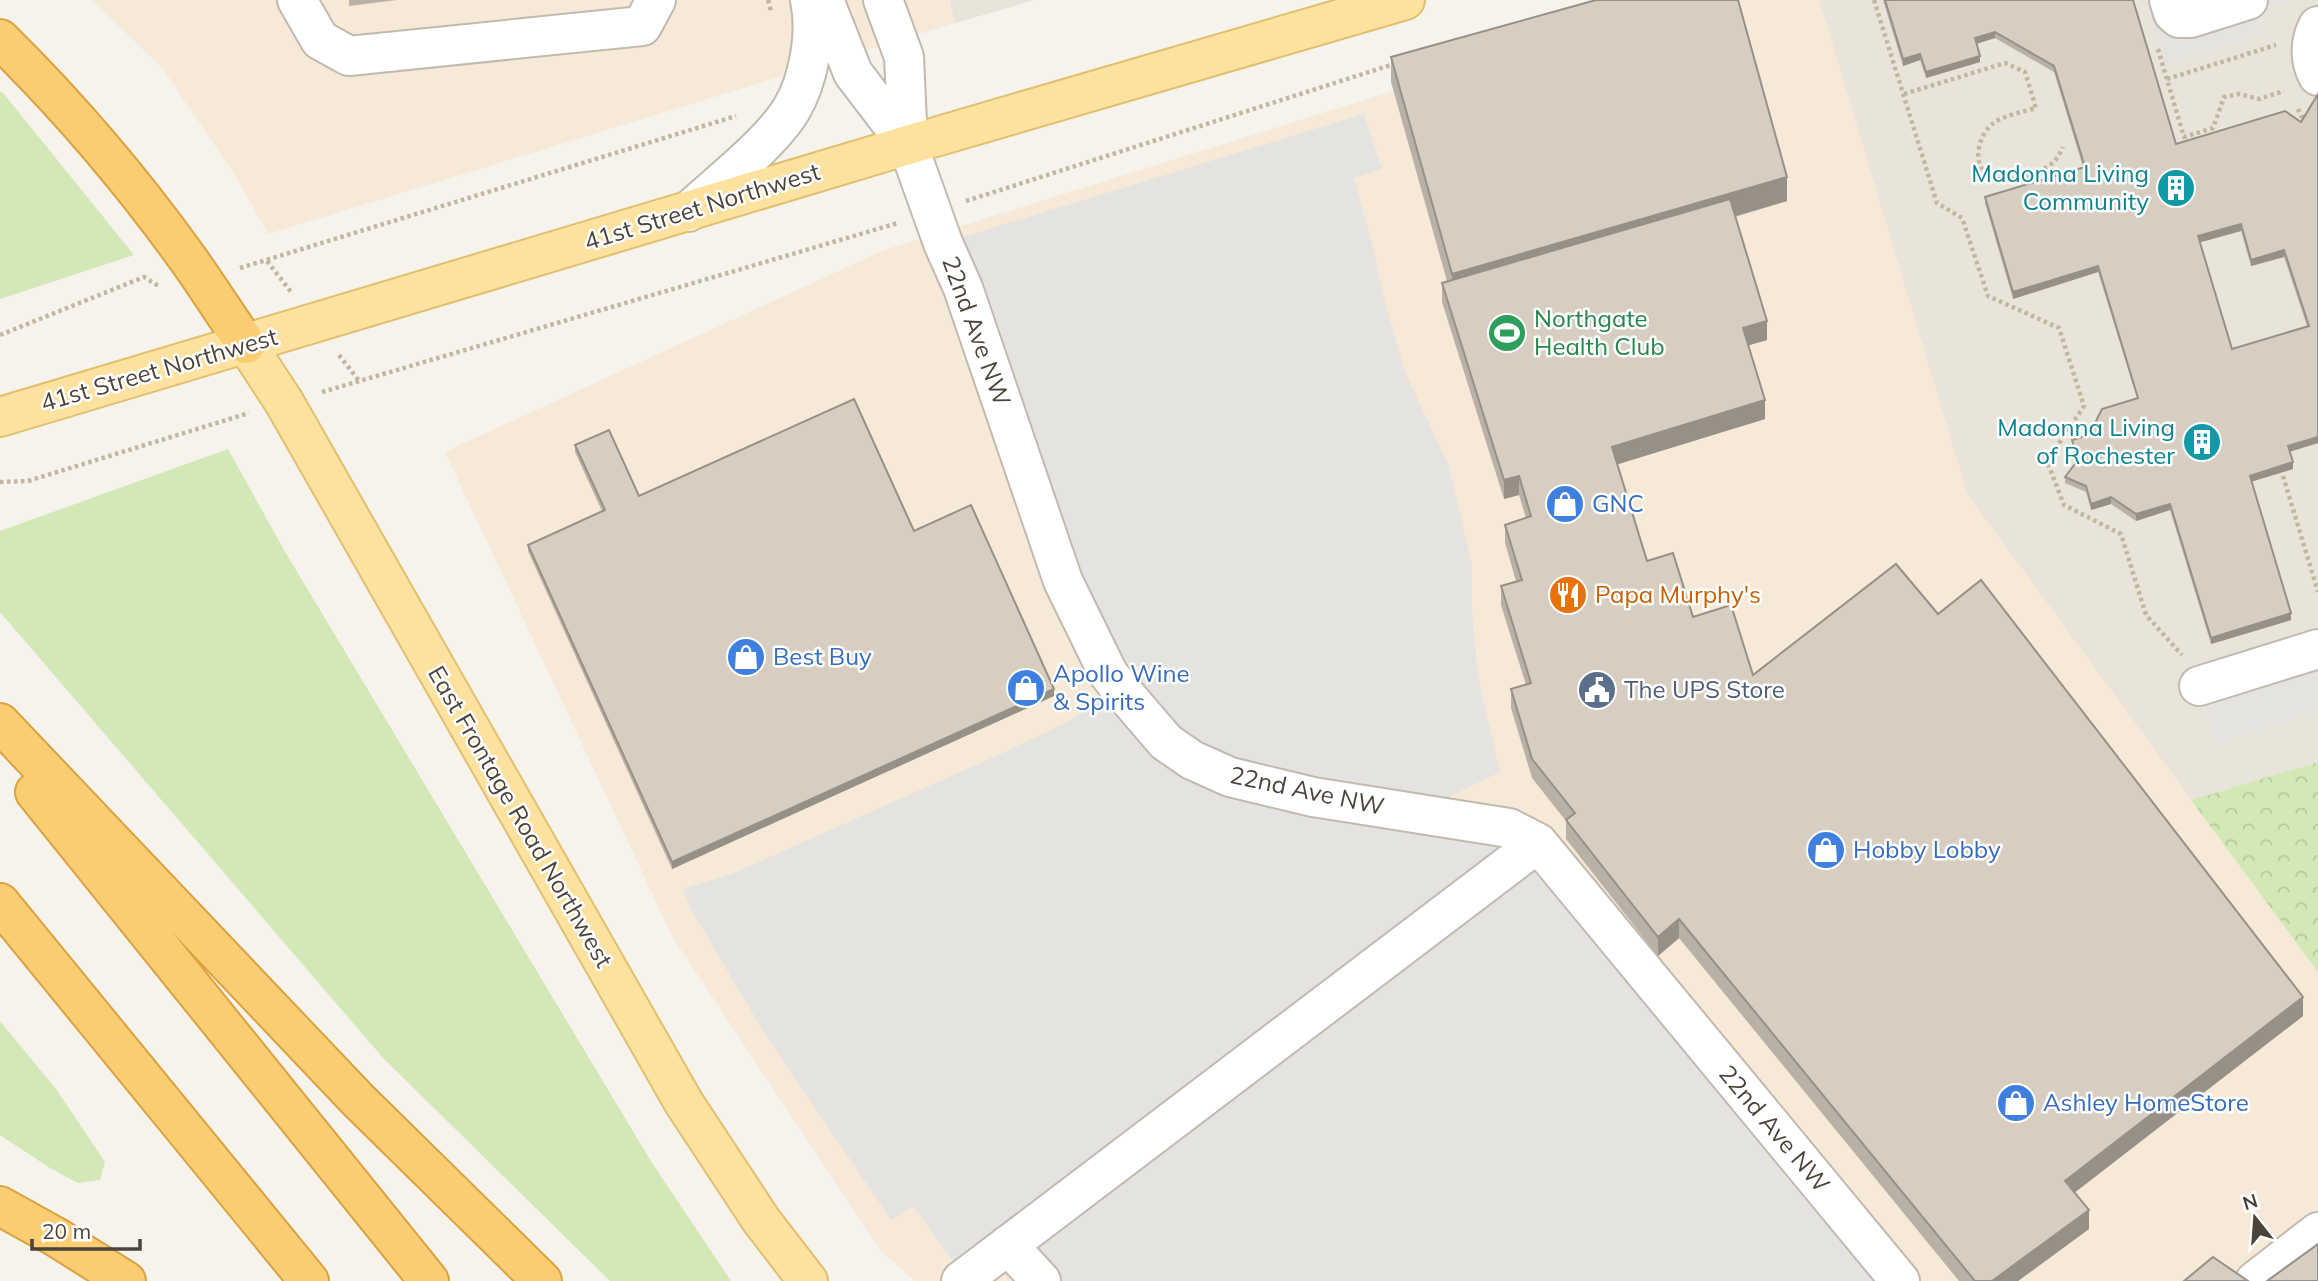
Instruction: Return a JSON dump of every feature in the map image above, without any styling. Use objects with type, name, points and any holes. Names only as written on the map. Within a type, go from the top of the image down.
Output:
[{"type":"highway","points":[[0,39],[93,138],[146,203],[246,344]]},
{"type":"highway","points":[[0,723],[358,1100],[542,1281]]},
{"type":"highway","points":[[0,749],[429,1281]]},
{"type":"highway","points":[[0,903],[309,1281]]},
{"type":"highway","points":[[0,1206],[127,1281]]},
{"type":"main road","name":"41st Street Northwest","points":[[0,417],[908,145],[1405,0]]},
{"type":"main road","name":"East Frontage Road Northwest","points":[[246,344],[284,402],[684,1103],[761,1220],[808,1281]]},
{"type":"street","points":[[297,0],[320,40],[349,56],[642,26],[656,0]]},
{"type":"street","points":[[688,212],[765,141],[791,110],[803,83],[811,45],[810,0]]},
{"type":"street","points":[[824,0],[853,73],[908,145]]},
{"type":"street","points":[[883,0],[904,57],[908,145]]},
{"type":"street","points":[[2169,0],[2173,13],[2179,18],[2191,18],[2248,0]]},
{"type":"street","points":[[2302,0],[2318,11]]},
{"type":"street","points":[[2302,91],[2312,41],[2318,26]]},
{"type":"street","name":"22nd Ave NW","points":[[908,145],[981,339],[1063,580],[1108,673],[1136,709],[1166,742],[1192,760],[1230,777],[1313,797],[1509,828],[1538,843],[1900,1281]]},
{"type":"street","points":[[2192,672],[2318,649]]},
{"type":"street","points":[[961,1281],[1538,843]]},
{"type":"street","points":[[2255,1281],[2318,1232]]},
{"type":"street","points":[[1008,1245],[1041,1281]]},
{"type":"path","points":[[1874,0],[1937,204],[1962,218],[1987,296],[2059,328],[2084,405],[2047,461],[2064,505],[2121,534],[2146,614],[2192,672]]},
{"type":"path","points":[[2280,56],[2277,45],[2167,79],[2184,137],[2213,128],[2224,97],[2239,94],[2259,99],[2302,91],[2301,116],[2318,126]]},
{"type":"path","points":[[0,482],[28,481],[284,402],[932,212],[1402,61]]},
{"type":"path","points":[[1904,94],[2005,64],[2025,72],[2036,108],[1997,121],[1986,130],[1979,142],[1979,156],[1984,172],[1992,178],[2009,180],[2041,172],[2054,163],[2063,147]]},
{"type":"path","points":[[267,261],[744,114]]},
{"type":"path","points":[[0,335],[144,277],[163,288]]},
{"type":"path","points":[[2283,476],[2318,592]]},
{"type":"shaded area","points":[[92,0],[948,0],[955,23],[268,234],[240,183],[163,69]]},
{"type":"shaded area","points":[[949,0],[1035,0],[955,23]]},
{"type":"shaded area","points":[[1685,0],[1819,0],[1967,494],[2318,972],[2318,1281],[915,1281],[881,1251],[672,936],[445,452],[884,250]]},
{"type":"shaded area","name":"Madonna Living Community","points":[[1819,0],[2318,0],[2318,762],[2191,800],[1967,494]]},
{"type":"shaded area","points":[[2207,0],[2290,0],[2255,11],[2262,34],[2167,64],[2156,28],[2210,12]]},
{"type":"shaded area","points":[[1364,114],[1382,169],[1354,178],[1405,372],[1449,466],[1472,565],[1472,611],[1478,677],[1500,772],[1417,813],[1509,828],[1900,1281],[1041,1281],[1008,1245],[965,1278],[913,1206],[891,1220],[762,1029],[692,911],[683,889],[732,874],[1005,752],[1071,720],[1117,685],[943,243]]},
{"type":"shaded area","points":[[2318,649],[2318,711],[2217,743],[2199,686]]},
{"type":"green space","points":[[0,91],[4,94],[134,255],[0,299]]},
{"type":"green space","points":[[228,449],[284,550],[652,1163],[731,1281],[610,1281],[384,1059],[0,612],[0,531]]},
{"type":"green space","points":[[2318,762],[2318,972],[2191,800]]},
{"type":"green space","points":[[0,1021],[56,1089],[105,1162],[100,1180],[78,1183],[0,1135]]},
{"type":"building","points":[[1596,0],[1738,0],[1787,177],[1452,274],[1391,57]]},
{"type":"building","points":[[1885,0],[2133,0],[2176,144],[2285,111],[2301,122],[2318,94],[2318,437],[2288,446],[2293,462],[2250,476],[2291,613],[2211,638],[2170,504],[2136,514],[2111,497],[2091,504],[2086,486],[2065,477],[2078,460],[2072,440],[2089,435],[2102,409],[2138,398],[2098,266],[2013,292],[1985,197],[2085,167],[2054,66],[1995,32],[1975,38],[1980,56],[1926,72],[1920,54],[1903,59]],"holes":[[[2241,224],[2251,260],[2284,250],[2309,326],[2232,349],[2198,236]]]},
{"type":"building","points":[[1730,199],[1767,321],[1743,328],[1765,400],[1612,447],[1647,561],[1673,553],[1693,617],[1731,605],[1753,675],[1896,564],[1938,614],[1981,580],[2303,997],[2065,1181],[2089,1210],[1992,1281],[1975,1281],[1679,919],[1658,937],[1566,820],[1575,813],[1532,759],[1511,689],[1531,683],[1501,586],[1522,580],[1505,525],[1531,516],[1519,476],[1504,480],[1442,283]]},
{"type":"building","points":[[854,399],[914,531],[971,505],[1054,689],[672,862],[528,545],[605,510],[575,445],[609,430],[639,496]]},
{"type":"building","points":[[2318,1244],[2318,1281],[2267,1281]]},
{"type":"building","points":[[2213,1257],[2248,1281],[2184,1281]]},
{"type":"place","name":"Madonna Living Community","points":[[2176,188]]},
{"type":"place","name":"Northgate Health Club","points":[[1507,333]]},
{"type":"place","name":"Madonna Living of Rochester","points":[[2202,442]]},
{"type":"place","name":"GNC","points":[[1565,504]]},
{"type":"place","name":"Papa Murphy's","points":[[1568,595]]},
{"type":"place","name":"Best Buy","points":[[746,657]]},
{"type":"place","name":"Apollo Wine & Spirits","points":[[1026,688]]},
{"type":"place","name":"The UPS Store","points":[[1597,690]]},
{"type":"place","name":"Hobby Lobby","points":[[1826,850]]},
{"type":"place","name":"Ashley HomeStore","points":[[2016,1103]]}]
